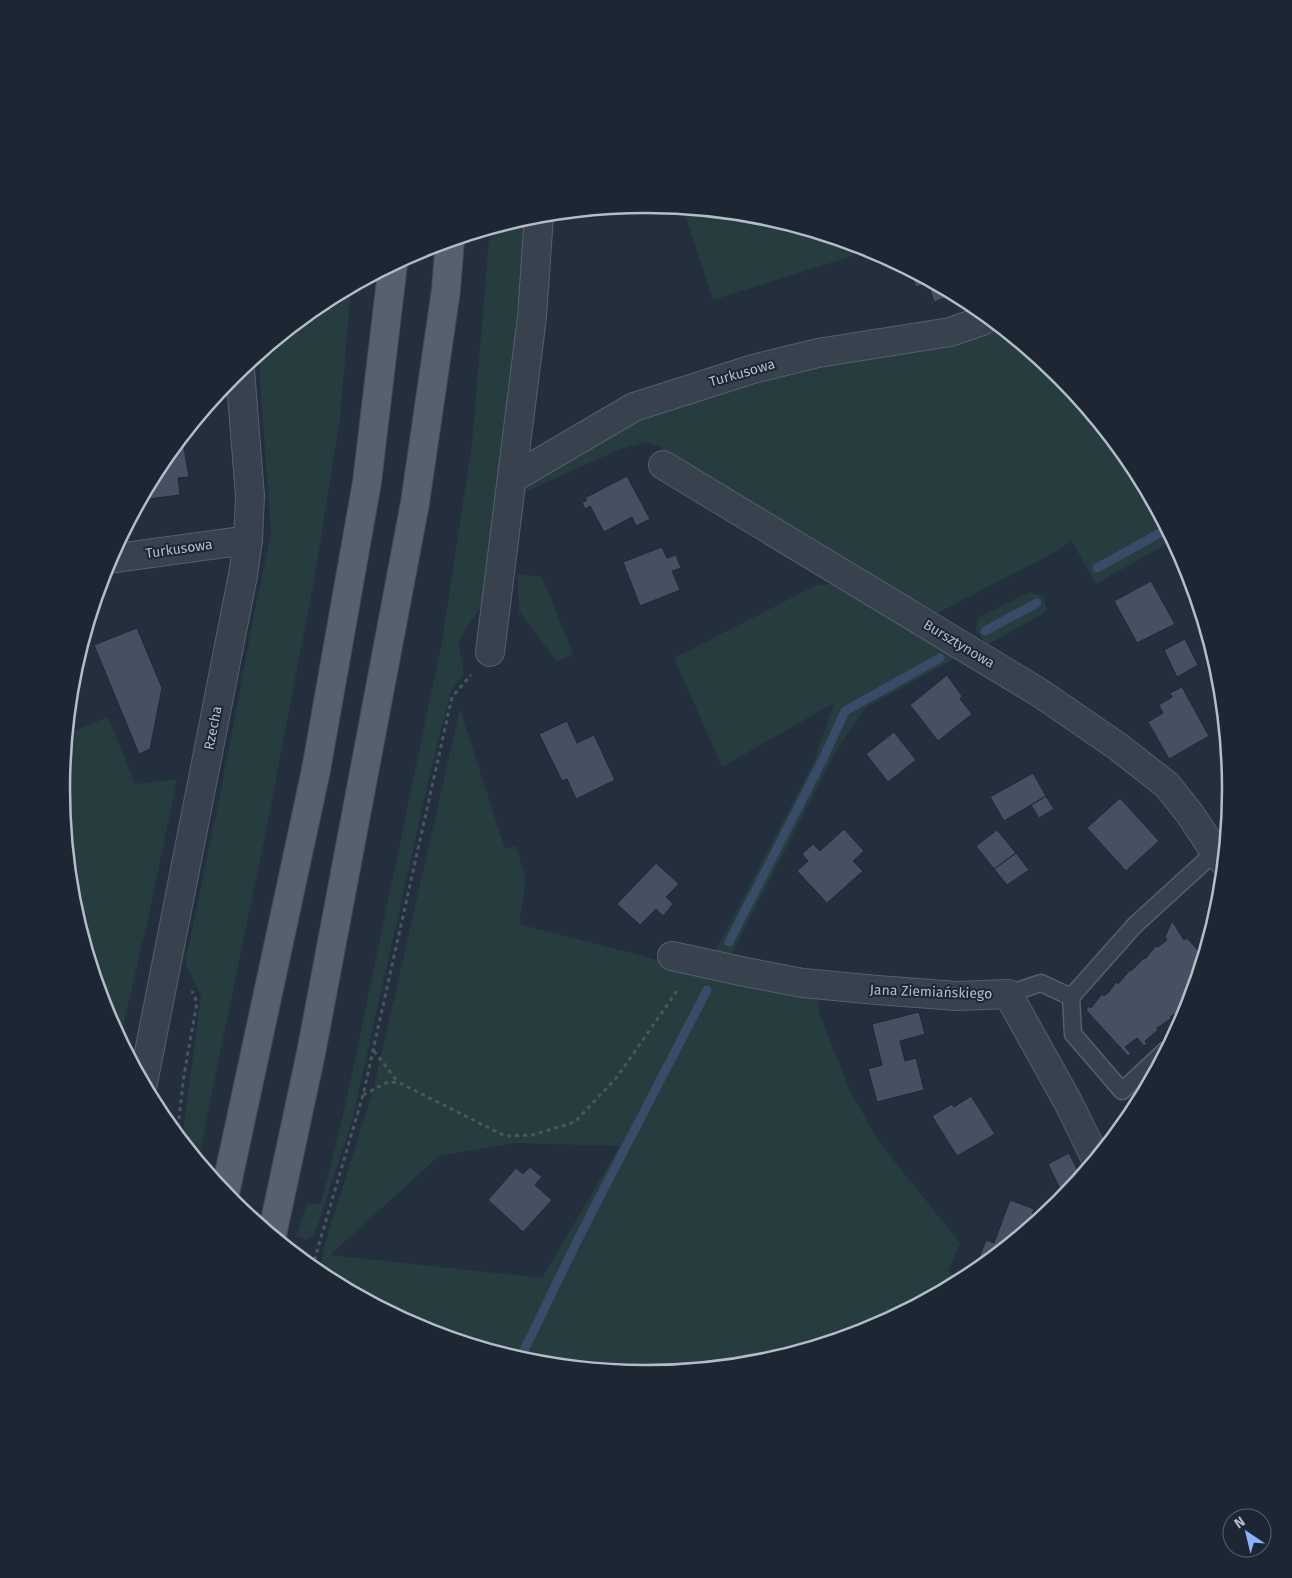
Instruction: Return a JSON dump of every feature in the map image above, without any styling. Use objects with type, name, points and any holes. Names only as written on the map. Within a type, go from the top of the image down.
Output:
[{"type":"main road","points":[[273,1228],[311,1053],[415,503],[446,290],[449,248]]},
{"type":"main road","points":[[227,1184],[318,760],[367,482],[392,272]]},
{"type":"street","points":[[490,652],[532,317],[538,223]]},
{"type":"street","name":"Turkusowa","points":[[512,478],[643,404],[754,369],[818,353],[950,332],[982,321]]},
{"type":"street","name":"Rzecha","points":[[145,1073],[241,585],[248,540],[250,496],[241,380]]},
{"type":"street","name":"Bursztynowa","points":[[663,465],[1040,693],[1117,746],[1167,784],[1218,855]]},
{"type":"street","name":"Turkusowa","points":[[119,558],[248,540]]},
{"type":"street","name":"Jana Ziemiańskiego","points":[[672,956],[803,983],[957,996],[1008,994],[1068,1102],[1093,1152]]},
{"type":"lane","points":[[1153,1062],[1122,1091],[1073,1034],[1072,997],[1135,925],[1218,858]]},
{"type":"lane","points":[[1008,994],[1040,983],[1072,997]]},
{"type":"path","points":[[314,1259],[363,1095],[452,697],[490,652]]},
{"type":"path","points":[[169,948],[197,1002],[184,1075],[178,1125]]},
{"type":"path","points":[[374,1050],[398,1082],[505,1136],[532,1135],[575,1122],[618,1076],[684,980],[711,964]]},
{"type":"path","points":[[363,1095],[386,1083],[398,1082]]},
{"type":"green space","points":[[685,214],[758,224],[795,233],[858,254],[713,300]]},
{"type":"green space","points":[[528,225],[516,362],[485,603],[467,627],[459,643],[464,674],[451,691],[429,778],[352,1121],[318,1225],[312,1237],[306,1240],[296,1236],[307,1204],[321,1203],[347,1098],[442,641],[472,443],[489,235]]},
{"type":"green space","points":[[350,295],[340,418],[315,575],[267,826],[200,1153],[183,1132],[201,995],[186,966],[186,958],[271,534],[259,362],[295,332]]},
{"type":"green space","points":[[986,324],[1026,356],[1053,382],[1103,438],[1145,501],[1167,543],[1096,584],[1071,540],[1061,549],[932,616],[656,445],[646,442],[618,450],[527,491],[530,473],[630,421],[778,376]]},
{"type":"green space","points":[[517,574],[542,577],[573,654],[557,662],[519,611]]},
{"type":"green space","points":[[841,583],[956,658],[865,708],[837,749],[731,955],[715,952],[814,762],[834,703],[722,767],[674,658],[817,585]]},
{"type":"green space","points":[[1029,592],[1044,597],[1047,611],[987,645],[976,630],[978,618]]},
{"type":"green space","points":[[460,709],[505,849],[516,846],[526,879],[519,924],[654,959],[704,978],[816,995],[820,1014],[848,1087],[879,1142],[960,1243],[948,1271],[953,1276],[901,1306],[866,1321],[795,1345],[758,1354],[684,1364],[646,1365],[608,1364],[534,1354],[461,1334],[391,1306],[358,1288],[321,1265],[323,1249],[373,1091]],"holes":[[[516,1143],[620,1146],[542,1278],[330,1255],[439,1156]]]},
{"type":"green space","points":[[108,717],[135,784],[177,779],[151,906],[122,1029],[101,974],[81,901],[71,827],[70,789],[73,731]]},
{"type":"building","points":[[913,279],[924,284],[916,287]]},
{"type":"building","points":[[929,288],[946,297],[934,302]]},
{"type":"building","points":[[184,446],[189,477],[178,478],[180,495],[148,499]]},
{"type":"building","points":[[627,476],[650,519],[636,526],[632,517],[604,532],[590,506],[585,509],[582,503],[587,500],[585,498]]},
{"type":"building","points":[[662,547],[667,558],[676,555],[681,568],[672,571],[680,590],[640,606],[623,562]]},
{"type":"building","points":[[1151,581],[1175,624],[1137,643],[1114,601]]},
{"type":"building","points":[[137,628],[162,688],[150,749],[139,754],[94,645]]},
{"type":"building","points":[[1185,639],[1198,665],[1177,677],[1164,650]]},
{"type":"building","points":[[947,675],[962,696],[960,699],[972,714],[938,741],[910,705]]},
{"type":"building","points":[[1182,687],[1209,736],[1169,759],[1148,722],[1163,713],[1159,705],[1172,697],[1170,693]]},
{"type":"building","points":[[567,721],[577,743],[594,735],[615,780],[576,799],[567,779],[562,781],[539,734]]},
{"type":"building","points":[[894,732],[916,760],[888,782],[866,754]]},
{"type":"building","points":[[1033,773],[1046,796],[1004,821],[990,797]]},
{"type":"building","points":[[1046,796],[1054,809],[1039,818],[1031,805]]},
{"type":"building","points":[[1120,798],[1159,841],[1126,871],[1087,828]]},
{"type":"building","points":[[844,829],[864,851],[853,861],[863,871],[827,903],[797,871],[808,861],[802,854],[813,844],[820,851]]},
{"type":"building","points":[[997,830],[1016,853],[994,869],[976,846]]},
{"type":"building","points":[[1016,853],[1029,870],[1007,885],[994,869]]},
{"type":"building","points":[[656,863],[679,884],[666,897],[673,904],[663,916],[656,909],[640,925],[617,904]]},
{"type":"building","points":[[1172,921],[1184,940],[1187,938],[1198,951],[1191,974],[1176,1013],[1157,1028],[1158,1030],[1145,1041],[1147,1044],[1144,1046],[1137,1038],[1125,1047],[1131,1054],[1128,1056],[1086,1010],[1089,1006],[1091,1008],[1102,994],[1104,996],[1109,992],[1116,982],[1118,984],[1156,946],[1158,947],[1167,940],[1165,937]]},
{"type":"building","points":[[919,1012],[925,1034],[900,1041],[905,1061],[916,1058],[924,1090],[877,1102],[868,1069],[882,1065],[872,1024]]},
{"type":"building","points":[[971,1096],[995,1134],[957,1156],[932,1116],[952,1104],[954,1107]]},
{"type":"building","points":[[1069,1153],[1078,1170],[1060,1189],[1048,1164]]},
{"type":"building","points":[[530,1167],[542,1177],[535,1185],[552,1200],[523,1232],[488,1200],[516,1168],[523,1174]]},
{"type":"building","points":[[1010,1200],[1034,1209],[1032,1216],[1026,1222],[979,1258],[986,1240],[994,1243]]},
{"type":"waterway","points":[[1097,568],[1162,532]]},
{"type":"waterway","points":[[985,631],[1037,603]]},
{"type":"waterway","points":[[729,942],[823,759],[845,711],[940,658]]},
{"type":"waterway","points":[[524,1351],[578,1239],[707,990]]}]
